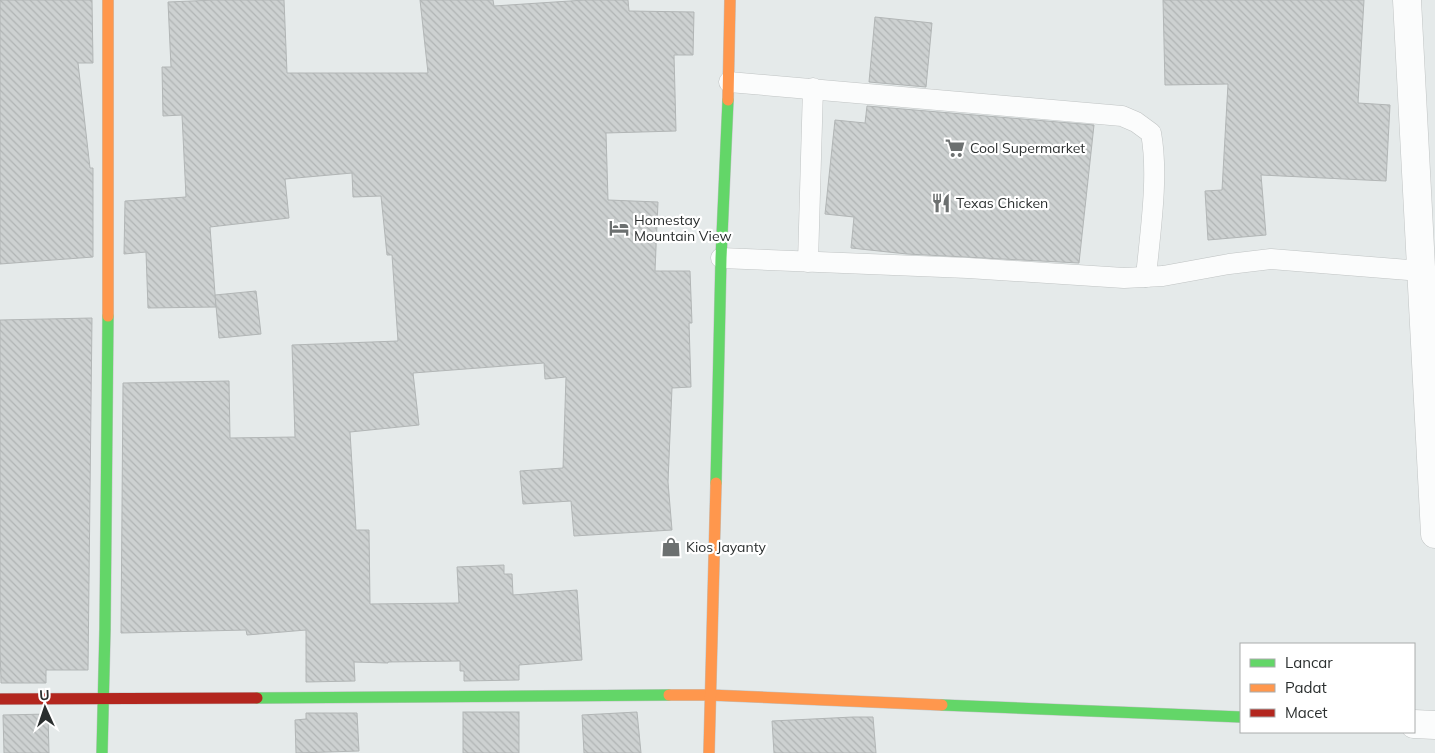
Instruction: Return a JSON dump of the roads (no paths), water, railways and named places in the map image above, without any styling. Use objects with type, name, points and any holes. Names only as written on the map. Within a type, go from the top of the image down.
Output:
[{"type":"main road","points":[[102,753],[109,230],[108,0]]},
{"type":"main road","points":[[709,753],[721,258],[728,132],[730,0]]},
{"type":"main road","points":[[0,699],[104,700],[709,694],[1240,717]]},
{"type":"street","points":[[1407,0],[1435,534]]},
{"type":"street","points":[[1415,724],[1435,725]]},
{"type":"lane","points":[[729,82],[1122,116],[1136,122],[1151,133],[1154,148],[1152,210],[1146,277]]},
{"type":"lane","points":[[808,262],[813,88]]},
{"type":"lane","points":[[721,258],[968,268],[1124,278],[1163,276],[1228,264],[1271,259],[1421,271]]},
{"type":"place","name":"Cool Supermarket","points":[[955,148]]},
{"type":"place","name":"Texas Chicken","points":[[941,203]]},
{"type":"place","name":"Homestay Mountain View","points":[[619,228]]},
{"type":"place","name":"Kios Jayanty","points":[[671,547]]}]
